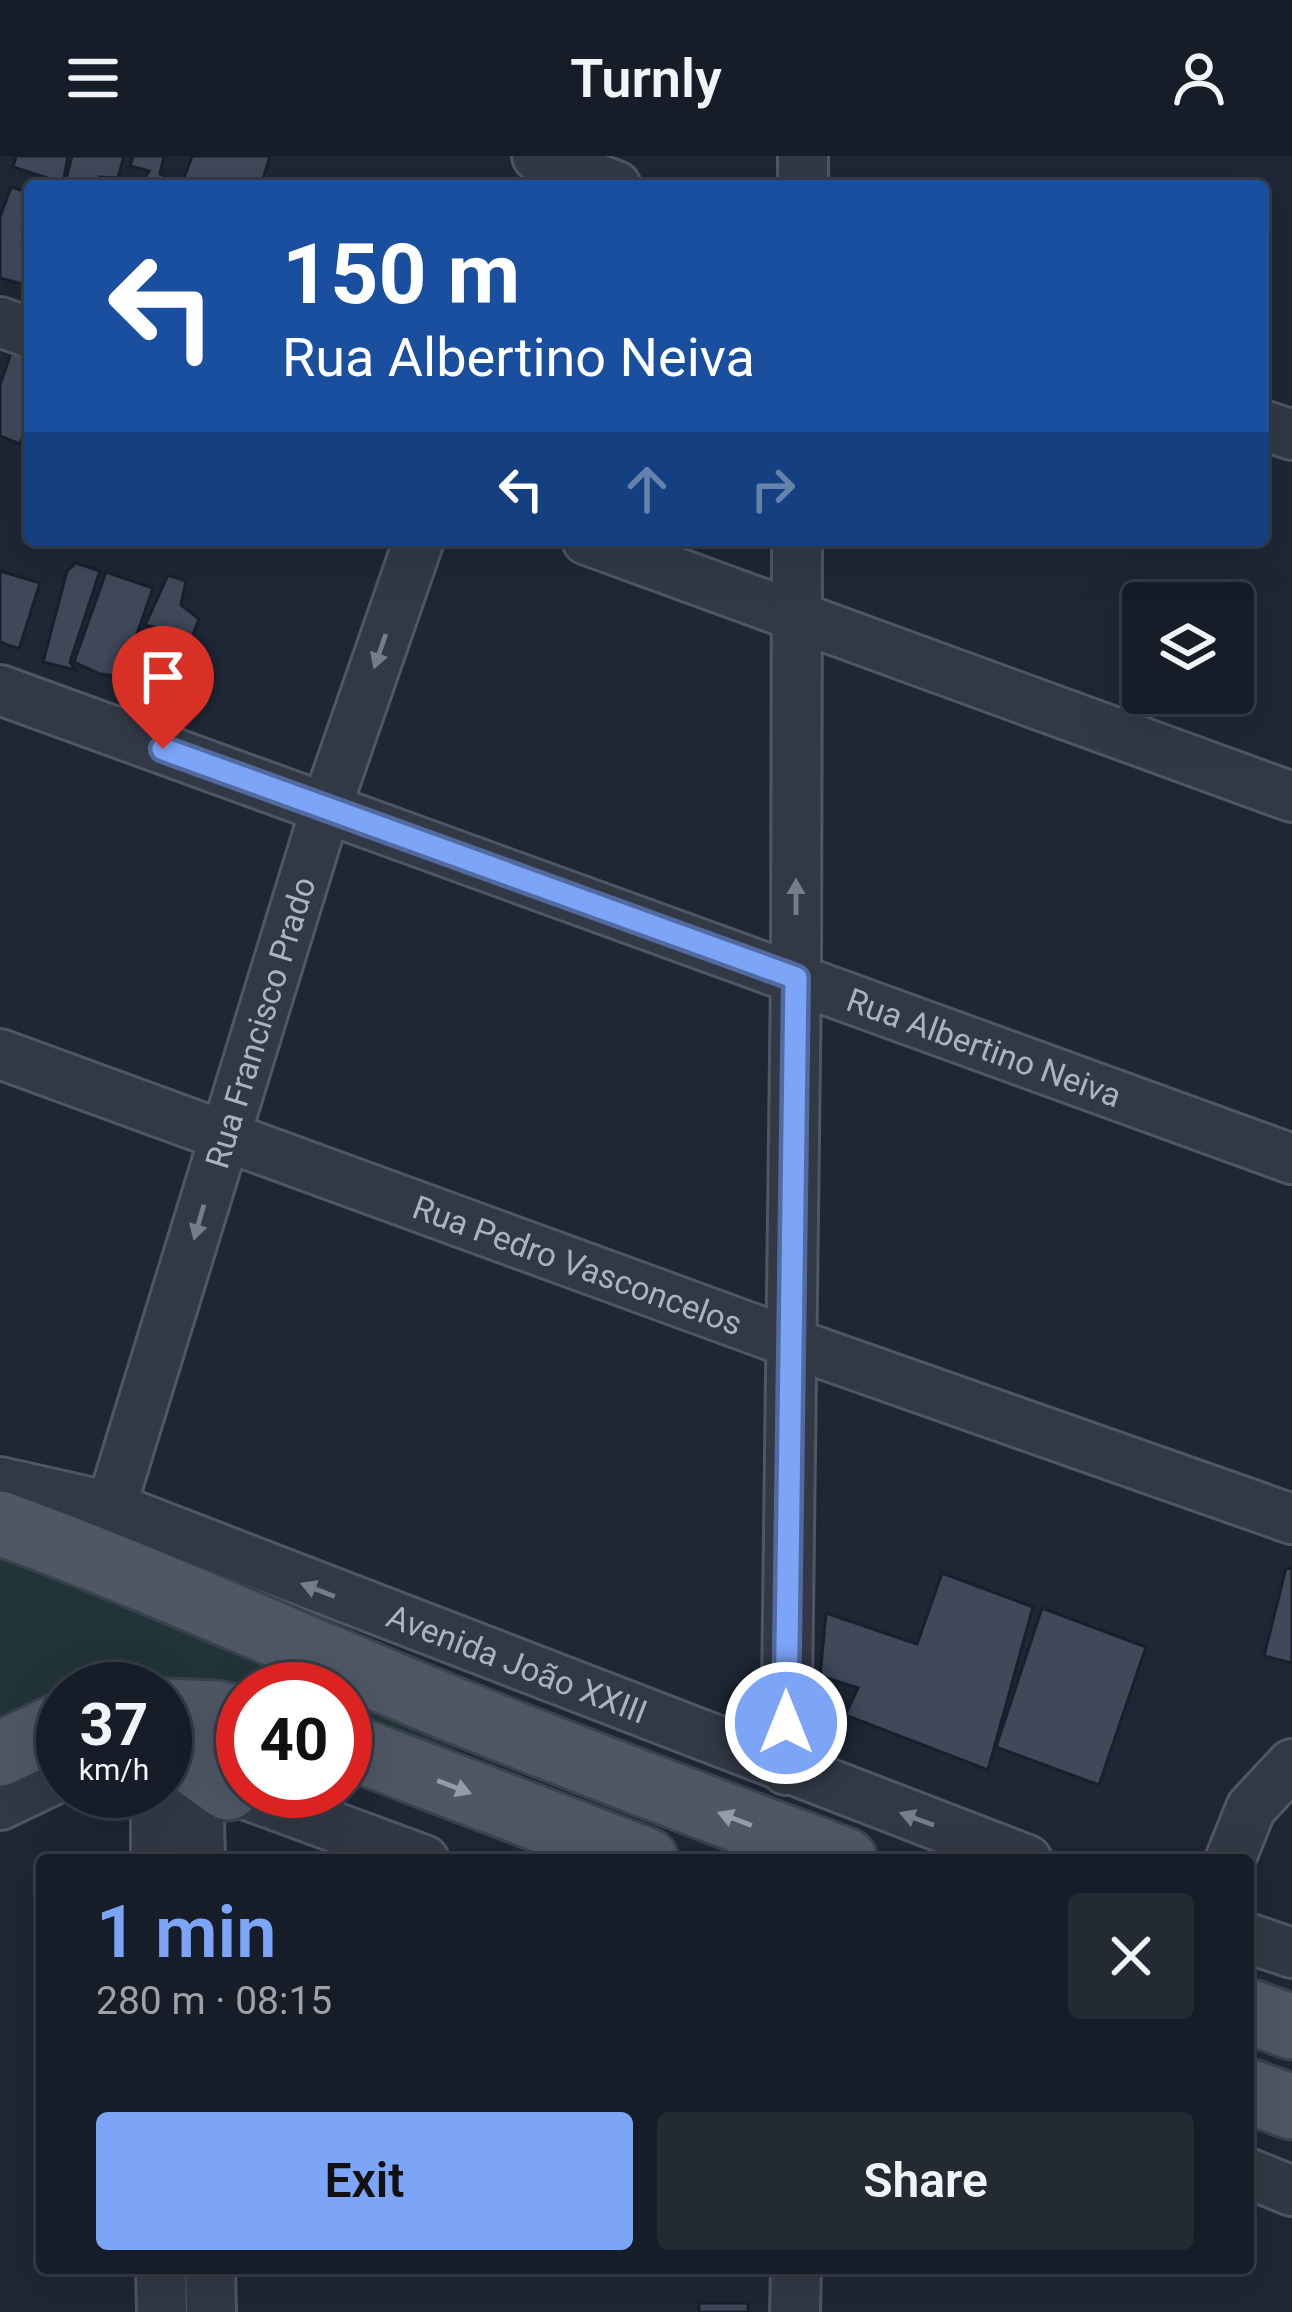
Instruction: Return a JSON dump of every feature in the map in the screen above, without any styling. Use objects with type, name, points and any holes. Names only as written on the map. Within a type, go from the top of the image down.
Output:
[{"type":"main road","points":[[0,1486],[254,1606],[298,1643]]},
{"type":"main road","name":"Avenida João XXIII","points":[[0,1522],[126,1569],[604,1769],[829,1854]]},
{"type":"main road","points":[[372,1755],[630,1854]]},
{"type":"main road","points":[[1254,2013],[1292,2027]]},
{"type":"main road","points":[[1254,2093],[1292,2107]]},
{"type":"street","points":[[538,164],[595,180]]},
{"type":"street","name":"Rua Francisco Prado","points":[[111,1507],[326,808],[417,546]]},
{"type":"street","points":[[604,546],[1292,797]]},
{"type":"street","points":[[786,1770],[797,546]]},
{"type":"street","name":"Rua Albertino Neiva","points":[[0,690],[1292,1159]]},
{"type":"street","name":"Rua Pedro Vasconcelos","points":[[0,1054],[789,1342],[1292,1519]]},
{"type":"street","name":"Avenida João XXIII","points":[[0,1486],[111,1507],[1011,1854]]},
{"type":"street","points":[[1232,1854],[1251,1808],[1292,1764]]},
{"type":"street","points":[[192,1779],[407,1854]]},
{"type":"street","points":[[158,1854],[169,1818]]},
{"type":"street","points":[[191,1818],[199,1854]]},
{"type":"street","points":[[1254,1940],[1292,1953]]},
{"type":"street","points":[[1254,2176],[1292,2191]]},
{"type":"street","points":[[161,2274],[162,2312]]},
{"type":"street","points":[[210,2274],[211,2312]]},
{"type":"street","points":[[795,2312],[796,2274]]},
{"type":"green space","points":[[0,1535],[281,1662],[216,1662],[216,1698],[192,1693],[192,1662],[36,1662],[36,1720],[0,1731]]},
{"type":"green space","points":[[372,1704],[456,1746],[449,1762],[372,1735]]},
{"type":"building","points":[[16,156],[68,156],[64,180],[13,167]]},
{"type":"building","points":[[72,156],[124,156],[118,178],[66,179]]},
{"type":"building","points":[[133,156],[164,156],[160,174],[168,178],[144,180],[149,171],[130,166]]},
{"type":"building","points":[[192,156],[270,156],[263,180],[183,180]]},
{"type":"building","points":[[11,187],[24,191],[24,285],[0,278],[0,217]]},
{"type":"building","points":[[11,353],[24,357],[20,444],[0,436],[0,385]]},
{"type":"building","points":[[76,563],[100,571],[70,662],[75,670],[43,662],[67,571]]},
{"type":"building","points":[[0,571],[40,583],[19,649],[0,642]]},
{"type":"building","points":[[106,572],[153,588],[122,677],[100,674],[74,662]]},
{"type":"building","points":[[168,575],[186,581],[181,605],[199,619],[165,707],[131,694],[154,627],[145,625]]},
{"type":"building","points":[[1286,1568],[1292,1569],[1292,1663],[1264,1656]]},
{"type":"building","points":[[942,1573],[1033,1607],[988,1770],[845,1715],[858,1688],[820,1676],[826,1613],[917,1644]]},
{"type":"building","points":[[1042,1608],[1146,1647],[1099,1785],[996,1747]]},
{"type":"building","points":[[699,2303],[748,2303],[748,2312],[699,2312]]},
{"type":"route","points":[[163,749],[796,978],[786,1723]]}]
